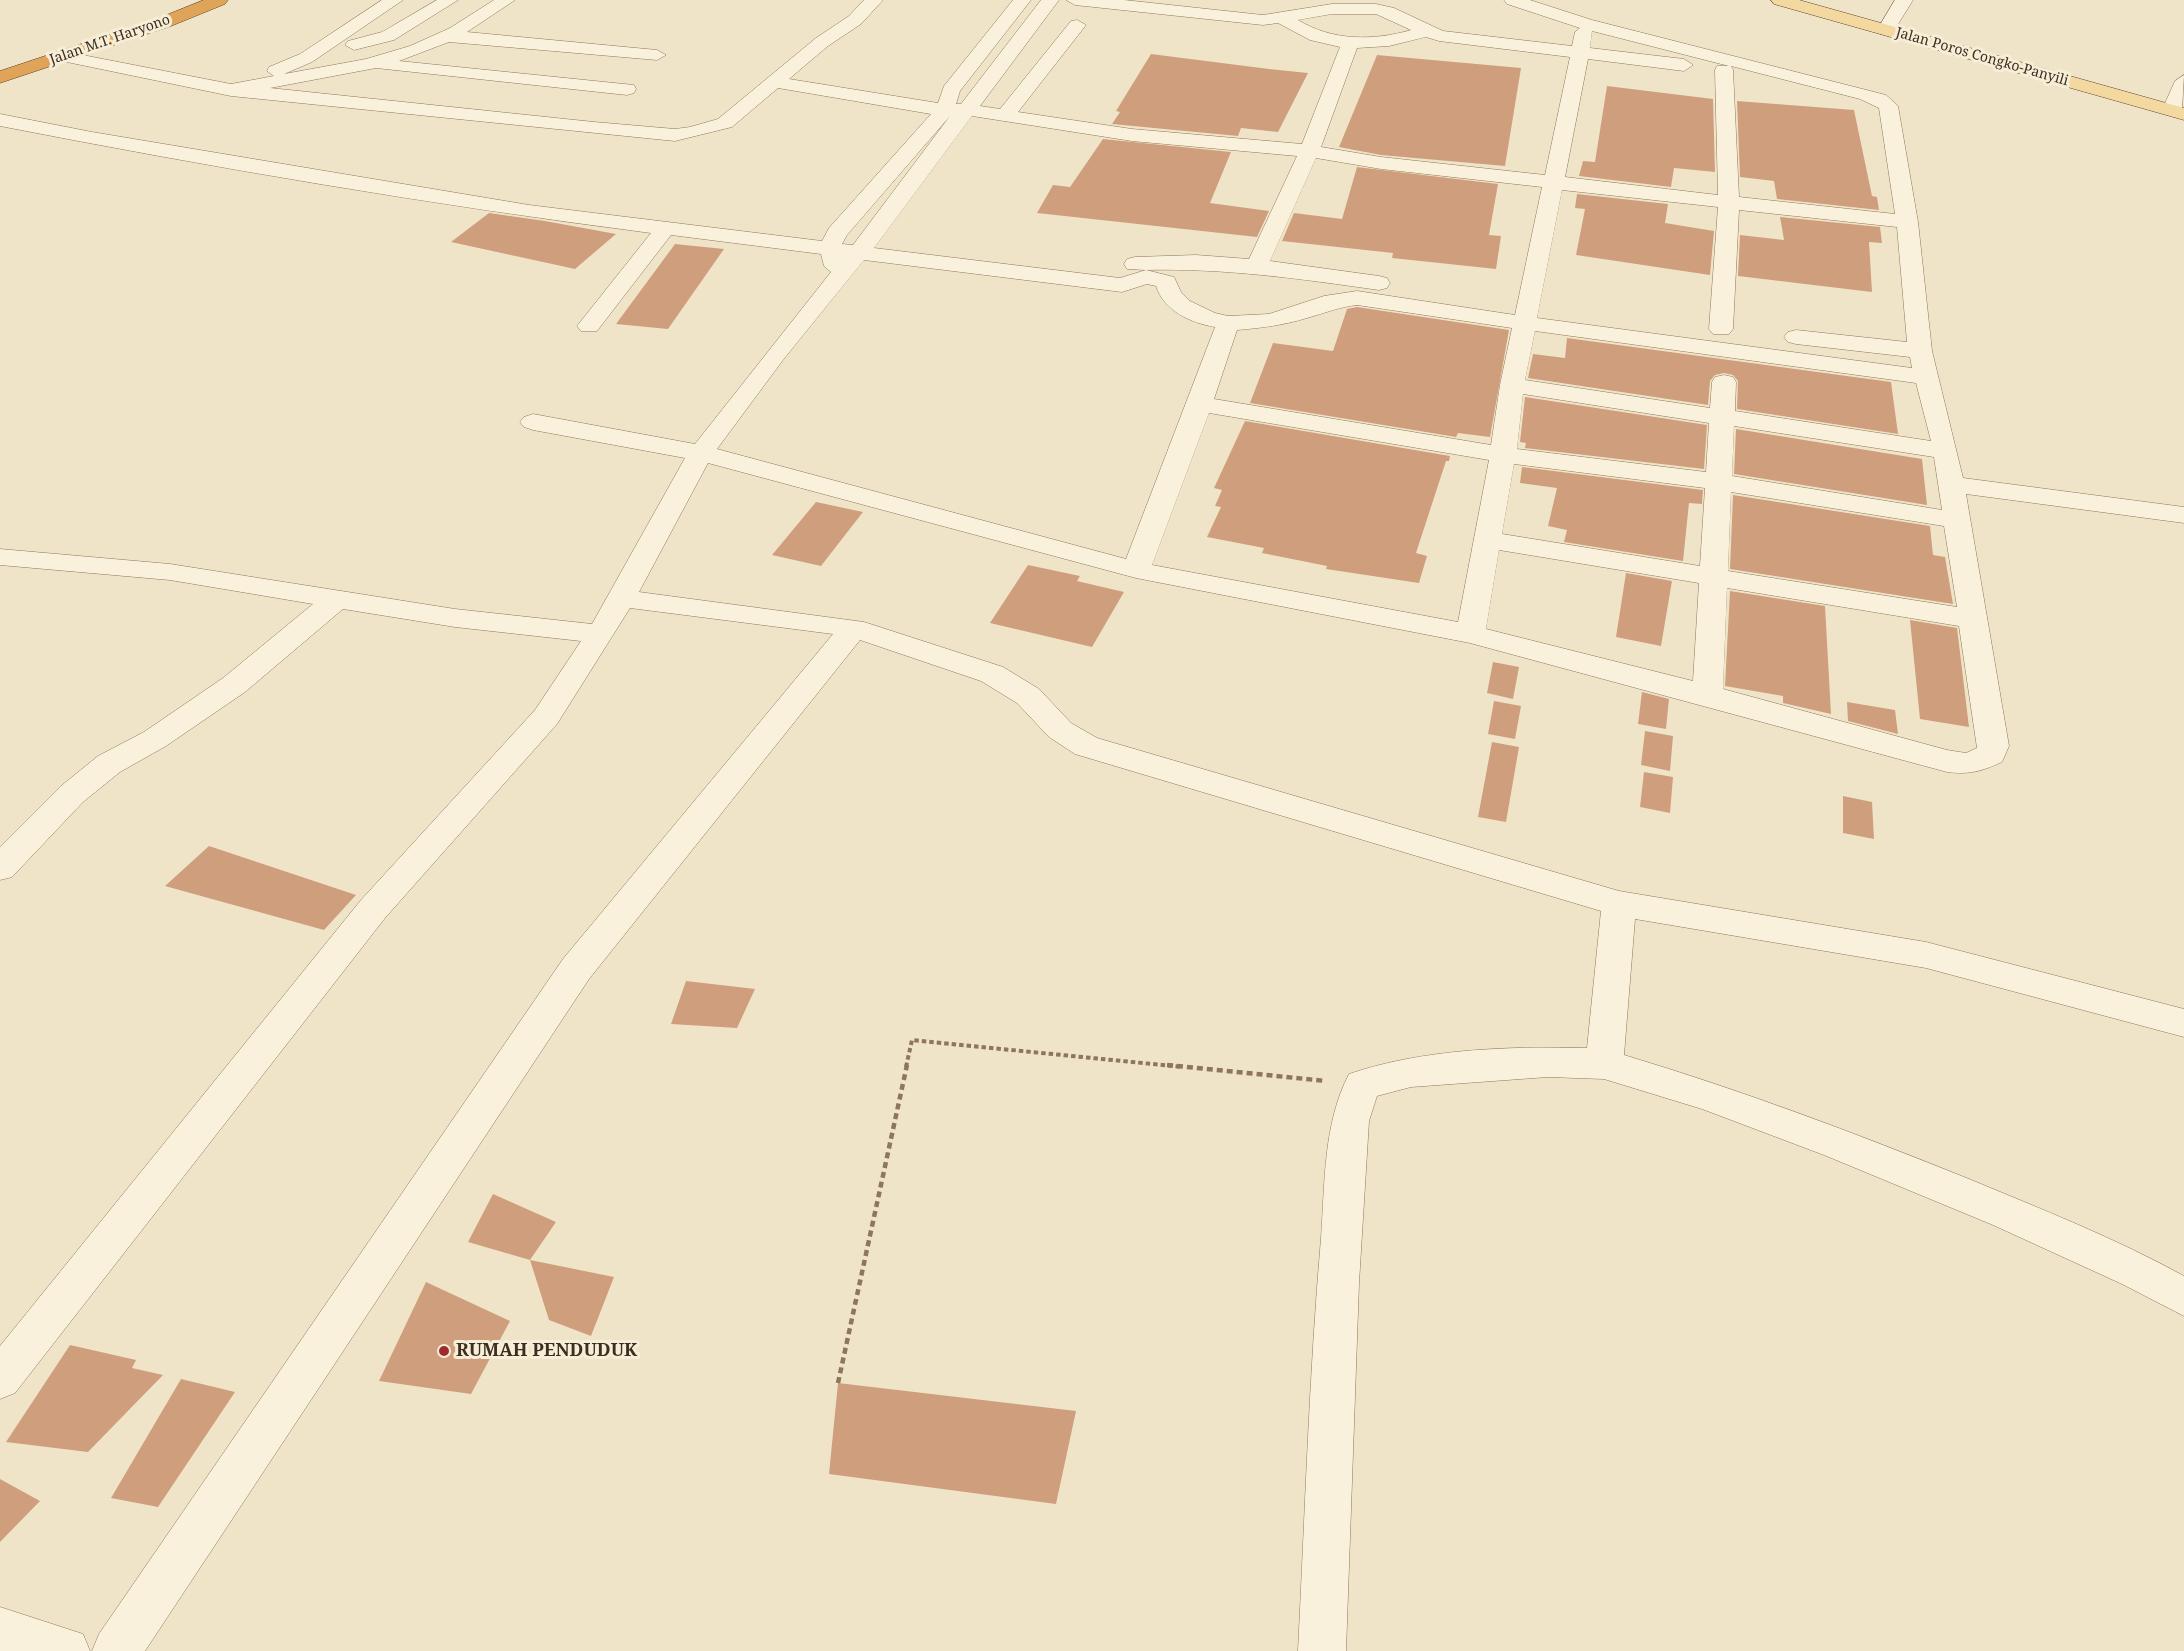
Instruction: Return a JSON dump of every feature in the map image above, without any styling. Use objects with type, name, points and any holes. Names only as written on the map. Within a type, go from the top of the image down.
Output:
[{"type":"highway","name":"Jalan M.T. Haryono","points":[[0,77],[219,0]]},
{"type":"main road","name":"Jalan Poros Congko-Panyili","points":[[1780,0],[2178,112]]},
{"type":"street","points":[[306,58],[394,0]]},
{"type":"street","points":[[231,90],[306,58],[388,36],[449,0]]},
{"type":"street","points":[[231,90],[369,64],[416,50],[447,36],[506,0]]},
{"type":"street","points":[[62,56],[231,90],[675,135],[692,133],[724,123],[773,82],[855,20],[873,0]]},
{"type":"street","points":[[838,276],[834,240],[945,110],[951,90],[1022,0]]},
{"type":"street","points":[[0,1379],[373,909],[546,717],[602,634],[619,598],[701,453],[864,245],[923,165],[969,110],[988,80],[1016,48],[1050,0]]},
{"type":"street","points":[[1075,0],[1252,20],[1283,18],[1332,9],[1362,8],[1388,12],[1439,36],[1724,70],[1772,70]]},
{"type":"street","points":[[532,422],[701,453],[849,495],[1136,570],[1470,634],[1707,695],[1947,762],[1970,764],[1991,754],[1993,746],[1946,452],[1920,351],[1908,222],[1888,106],[1868,95],[1586,24],[1513,0]]},
{"type":"street","points":[[1887,30],[1904,0]]},
{"type":"street","points":[[1283,18],[1299,29],[1350,44],[1377,43],[1426,31]]},
{"type":"street","points":[[1470,634],[1503,455],[1512,385],[1578,54],[1586,24]]},
{"type":"street","points":[[1005,116],[1077,25]]},
{"type":"street","points":[[447,36],[662,48],[594,128]]},
{"type":"street","points":[[1257,266],[1309,151],[1350,44]]},
{"type":"street","points":[[369,64],[627,89]]},
{"type":"street","points":[[1721,329],[1729,203],[1724,70]]},
{"type":"street","points":[[2178,112],[2184,81]]},
{"type":"street","points":[[773,82],[945,110],[969,110],[1132,135],[1309,151],[1381,163],[1908,222]]},
{"type":"street","points":[[0,102],[73,119],[1122,285],[1146,277],[1166,282],[1196,262]]},
{"type":"street","points":[[0,120],[370,186],[530,211],[665,229],[834,240]]},
{"type":"street","points":[[370,186],[391,170]]},
{"type":"street","points":[[590,326],[665,229]]},
{"type":"street","points":[[864,245],[1091,266],[1196,262],[1257,266],[1303,272],[1528,313],[1926,376]]},
{"type":"street","points":[[1303,272],[1314,282],[1315,307]]},
{"type":"street","points":[[1166,282],[1170,294],[1182,306],[1208,319],[1228,323],[1269,321],[1343,298],[1357,297],[1756,333]]},
{"type":"street","points":[[1136,570],[1200,404],[1228,323]]},
{"type":"street","points":[[1779,335],[1920,351]]},
{"type":"street","points":[[1707,695],[1724,382]]},
{"type":"street","points":[[1512,385],[1946,452]]},
{"type":"street","points":[[1200,404],[1503,455],[1719,482],[1956,520]]},
{"type":"street","points":[[1950,484],[2184,515]]},
{"type":"street","points":[[1487,540],[1972,619]]},
{"type":"street","points":[[0,557],[170,572],[455,618],[602,634]]},
{"type":"street","points":[[619,598],[854,628],[992,674],[1028,696],[1060,730],[1086,746],[1619,903],[1926,955],[2184,1023]]},
{"type":"street","points":[[0,868],[79,788],[109,764],[155,739],[234,685],[336,600]]},
{"type":"street","points":[[116,1651],[576,969],[854,628]]},
{"type":"street","points":[[1604,1064],[1619,903]]},
{"type":"street","points":[[1322,1651],[1338,1283],[1350,1121],[1362,1085],[1411,1072],[1548,1062],[1604,1064],[1709,1096],[1838,1143],[2007,1213],[2137,1271],[2184,1297]]},
{"type":"street","points":[[0,1631],[66,1651]]},
{"type":"path","points":[[838,1383],[912,1040],[1362,1085]]},
{"type":"building","points":[[1151,54],[1308,73],[1278,132],[1241,128],[1238,136],[1112,124],[1120,112],[1116,111]]},
{"type":"building","points":[[1377,55],[1521,68],[1505,166],[1381,155],[1339,147]]},
{"type":"building","points":[[1607,86],[1713,99],[1715,172],[1674,168],[1671,187],[1579,176],[1583,161],[1595,162]]},
{"type":"building","points":[[1737,101],[1854,110],[1872,196],[1877,197],[1879,210],[1777,199],[1774,181],[1740,177]]},
{"type":"building","points":[[1103,139],[1231,152],[1210,203],[1269,211],[1257,237],[1037,213],[1053,185],[1070,187]]},
{"type":"building","points":[[1357,167],[1498,184],[1489,235],[1501,236],[1496,269],[1392,258],[1393,253],[1282,241],[1294,213],[1342,219]]},
{"type":"building","points":[[1577,194],[1668,204],[1665,223],[1714,231],[1710,275],[1576,255],[1585,209],[1575,208]]},
{"type":"building","points":[[489,213],[616,234],[575,269],[451,242]]},
{"type":"building","points":[[1780,217],[1880,227],[1882,243],[1869,242],[1872,292],[1738,276],[1740,235],[1784,240]]},
{"type":"building","points":[[675,244],[724,249],[668,329],[616,324]]},
{"type":"building","points":[[1357,307],[1509,330],[1490,437],[1458,433],[1456,437],[1250,403],[1273,343],[1333,351],[1347,309]]},
{"type":"building","points":[[1567,338],[1891,382],[1898,434],[1737,409],[1738,381],[1733,375],[1724,373],[1715,375],[1710,381],[1708,405],[1528,378],[1533,354],[1565,358]]},
{"type":"building","points":[[1525,397],[1707,425],[1704,469],[1525,448],[1526,443],[1520,442]]},
{"type":"building","points":[[1245,421],[1450,456],[1449,461],[1446,461],[1416,553],[1427,556],[1419,583],[1326,569],[1327,566],[1262,553],[1264,548],[1207,537],[1221,507],[1215,506],[1222,490],[1214,488]]},
{"type":"building","points":[[1736,429],[1922,459],[1927,505],[1734,474]]},
{"type":"building","points":[[1522,467],[1703,490],[1702,504],[1689,503],[1683,561],[1564,542],[1567,530],[1548,526],[1557,488],[1520,483]]},
{"type":"building","points":[[1733,495],[1930,526],[1933,555],[1945,557],[1953,604],[1730,569]]},
{"type":"building","points":[[816,502],[863,512],[821,566],[772,555]]},
{"type":"building","points":[[1028,565],[1080,576],[1077,581],[1124,592],[1092,647],[990,623]]},
{"type":"building","points":[[1626,573],[1672,581],[1661,646],[1616,637]]},
{"type":"building","points":[[1730,591],[1825,606],[1831,714],[1783,703],[1783,696],[1725,686]]},
{"type":"building","points":[[1910,620],[1957,628],[1969,727],[1920,719]]},
{"type":"building","points":[[1493,662],[1519,667],[1513,699],[1487,693]]},
{"type":"building","points":[[1642,692],[1669,699],[1666,729],[1638,724]]},
{"type":"building","points":[[1494,701],[1521,706],[1515,739],[1488,734]]},
{"type":"building","points":[[1847,702],[1895,710],[1898,734],[1848,721]]},
{"type":"building","points":[[1645,731],[1673,736],[1670,771],[1641,765]]},
{"type":"building","points":[[1492,742],[1519,747],[1506,822],[1478,817]]},
{"type":"building","points":[[1644,772],[1673,777],[1670,813],[1640,807]]},
{"type":"building","points":[[1843,796],[1872,802],[1874,839],[1843,833]]},
{"type":"building","points":[[209,846],[356,895],[324,930],[165,886]]},
{"type":"building","points":[[686,981],[755,989],[737,1028],[671,1024]]},
{"type":"building","points":[[493,1194],[556,1222],[530,1260],[468,1242]]},
{"type":"building","name":"RUMAH PENDUDUK","points":[[530,1260],[614,1277],[591,1336],[549,1320]]},
{"type":"building","name":"RUMAH PENDUDUK","points":[[426,1282],[510,1321],[471,1394],[379,1381]]},
{"type":"building","points":[[70,1345],[136,1360],[132,1368],[163,1375],[88,1452],[6,1442]]},
{"type":"building","points":[[181,1379],[235,1392],[158,1507],[111,1498]]},
{"type":"building","points":[[838,1383],[1076,1411],[1056,1504],[829,1474]]},
{"type":"building","points":[[0,1479],[40,1501],[0,1542]]},
{"type":"place","name":"RUMAH PENDUDUK","points":[[444,1351]]}]
